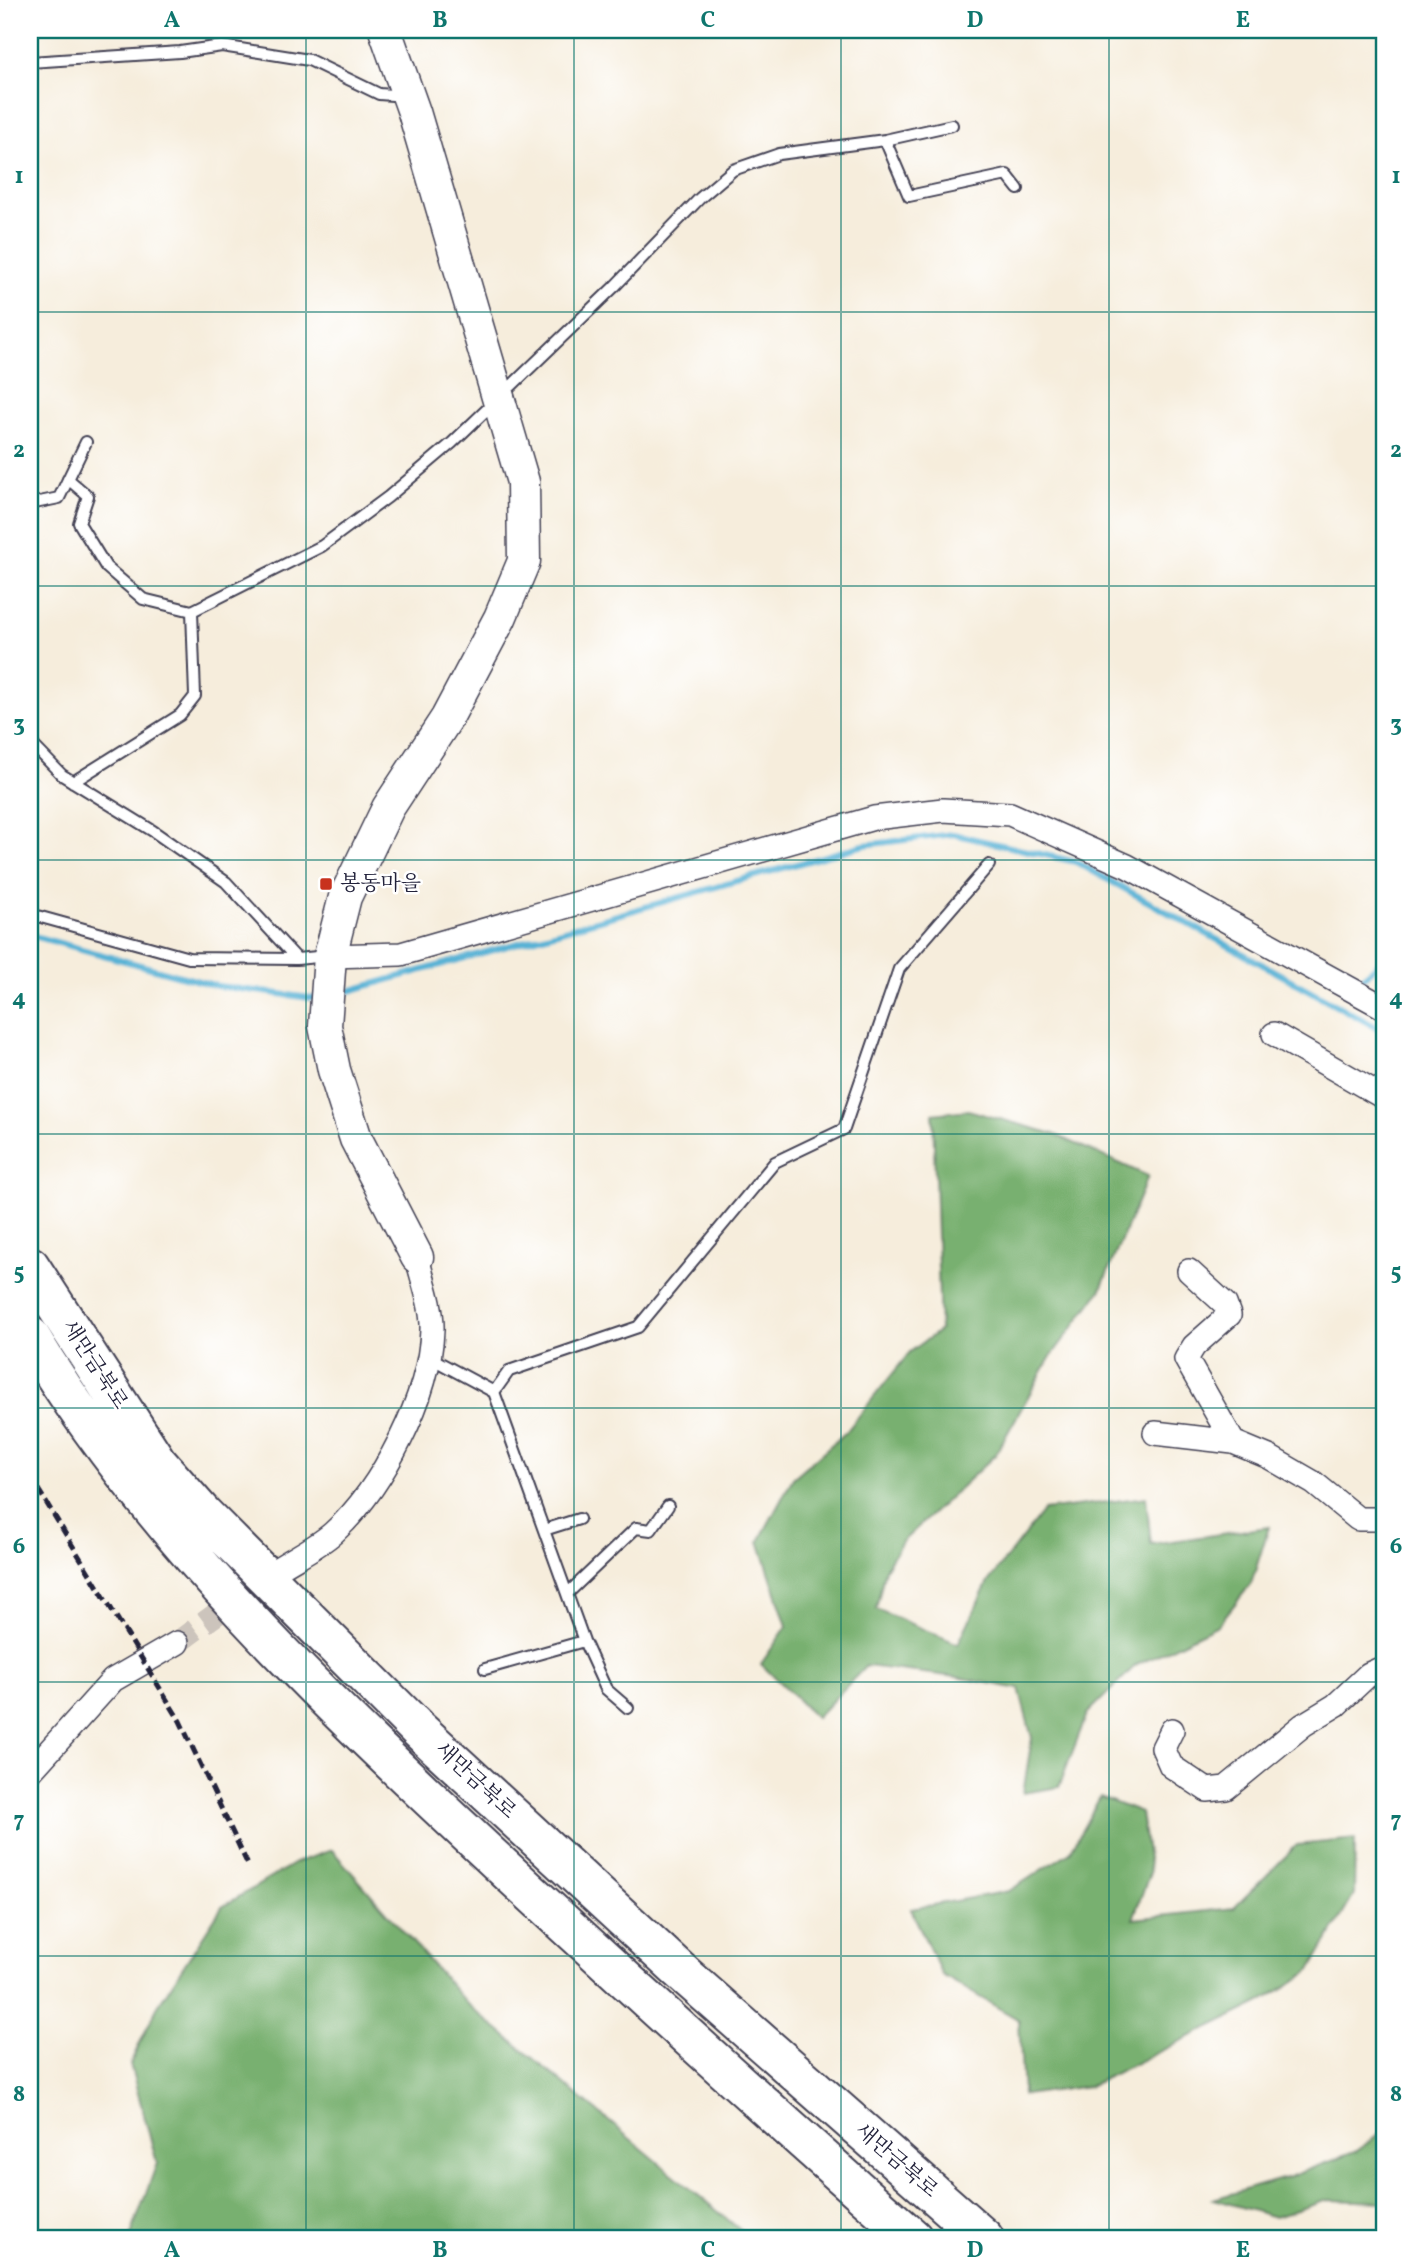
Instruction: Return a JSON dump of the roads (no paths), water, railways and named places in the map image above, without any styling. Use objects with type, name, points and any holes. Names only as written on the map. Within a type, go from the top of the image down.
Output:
[{"type":"highway","name":"새만금북로","points":[[30,1266],[158,1462],[202,1513],[418,1729],[678,1969],[984,2238]]},
{"type":"highway","name":"새만금북로","points":[[30,1336],[125,1477],[188,1553],[388,1761],[642,1995],[913,2238]]},
{"type":"street","points":[[279,1568],[332,1534],[362,1501],[407,1426],[426,1382],[433,1328],[417,1257],[356,1139],[334,1070],[325,1026],[330,956],[345,897],[388,808],[447,718],[500,618],[524,561],[523,482],[409,96],[386,30]]},
{"type":"street","points":[[330,956],[401,954],[874,818],[943,810],[1010,814],[1127,866],[1385,1007]]},
{"type":"street","points":[[1274,1034],[1385,1098]]},
{"type":"street","points":[[1189,1271],[1225,1304],[1229,1315],[1194,1346],[1186,1359],[1233,1442]]},
{"type":"street","points":[[1155,1433],[1233,1442],[1269,1457],[1314,1483],[1358,1519],[1385,1519]]},
{"type":"street","points":[[30,1772],[113,1680],[177,1643]]},
{"type":"street","points":[[1172,1730],[1163,1748],[1171,1766],[1207,1790],[1226,1788],[1303,1725],[1336,1705],[1369,1674],[1385,1667]]},
{"type":"lane","points":[[30,62],[180,52],[222,46],[309,60],[379,94],[409,96]]},
{"type":"lane","points":[[68,479],[88,496],[79,523],[106,567],[142,599],[192,611],[322,546],[388,497],[498,397],[614,287],[700,198],[733,170],[779,154],[885,140],[952,124]]},
{"type":"lane","points":[[885,140],[909,196],[1007,175],[1018,189]]},
{"type":"lane","points":[[30,503],[59,498],[86,442]]},
{"type":"lane","points":[[73,782],[180,715],[195,696],[192,611]]},
{"type":"lane","points":[[30,742],[61,775],[153,831],[226,882],[297,959]]},
{"type":"lane","points":[[494,1392],[509,1371],[638,1327],[775,1162],[845,1129],[899,969],[989,866]]},
{"type":"lane","points":[[30,914],[189,958],[297,959],[330,956]]},
{"type":"lane","points":[[429,1357],[494,1392],[584,1642],[606,1689],[628,1709]]},
{"type":"lane","points":[[567,1594],[636,1528],[651,1530],[668,1506]]},
{"type":"lane","points":[[544,1530],[579,1519]]},
{"type":"lane","points":[[485,1669],[584,1642]]},
{"type":"waterway","points":[[335,995],[864,845],[953,834],[1076,862],[1385,1032]]},
{"type":"waterway","points":[[30,935],[217,986],[318,999]]},
{"type":"waterway","points":[[1363,977],[1385,958]]},
{"type":"tunnel","points":[[177,1643],[276,1570]]},
{"type":"railway","points":[[30,1476],[180,1721],[248,1865]]},
{"type":"place","name":"봉동마을","points":[[326,884]]}]
